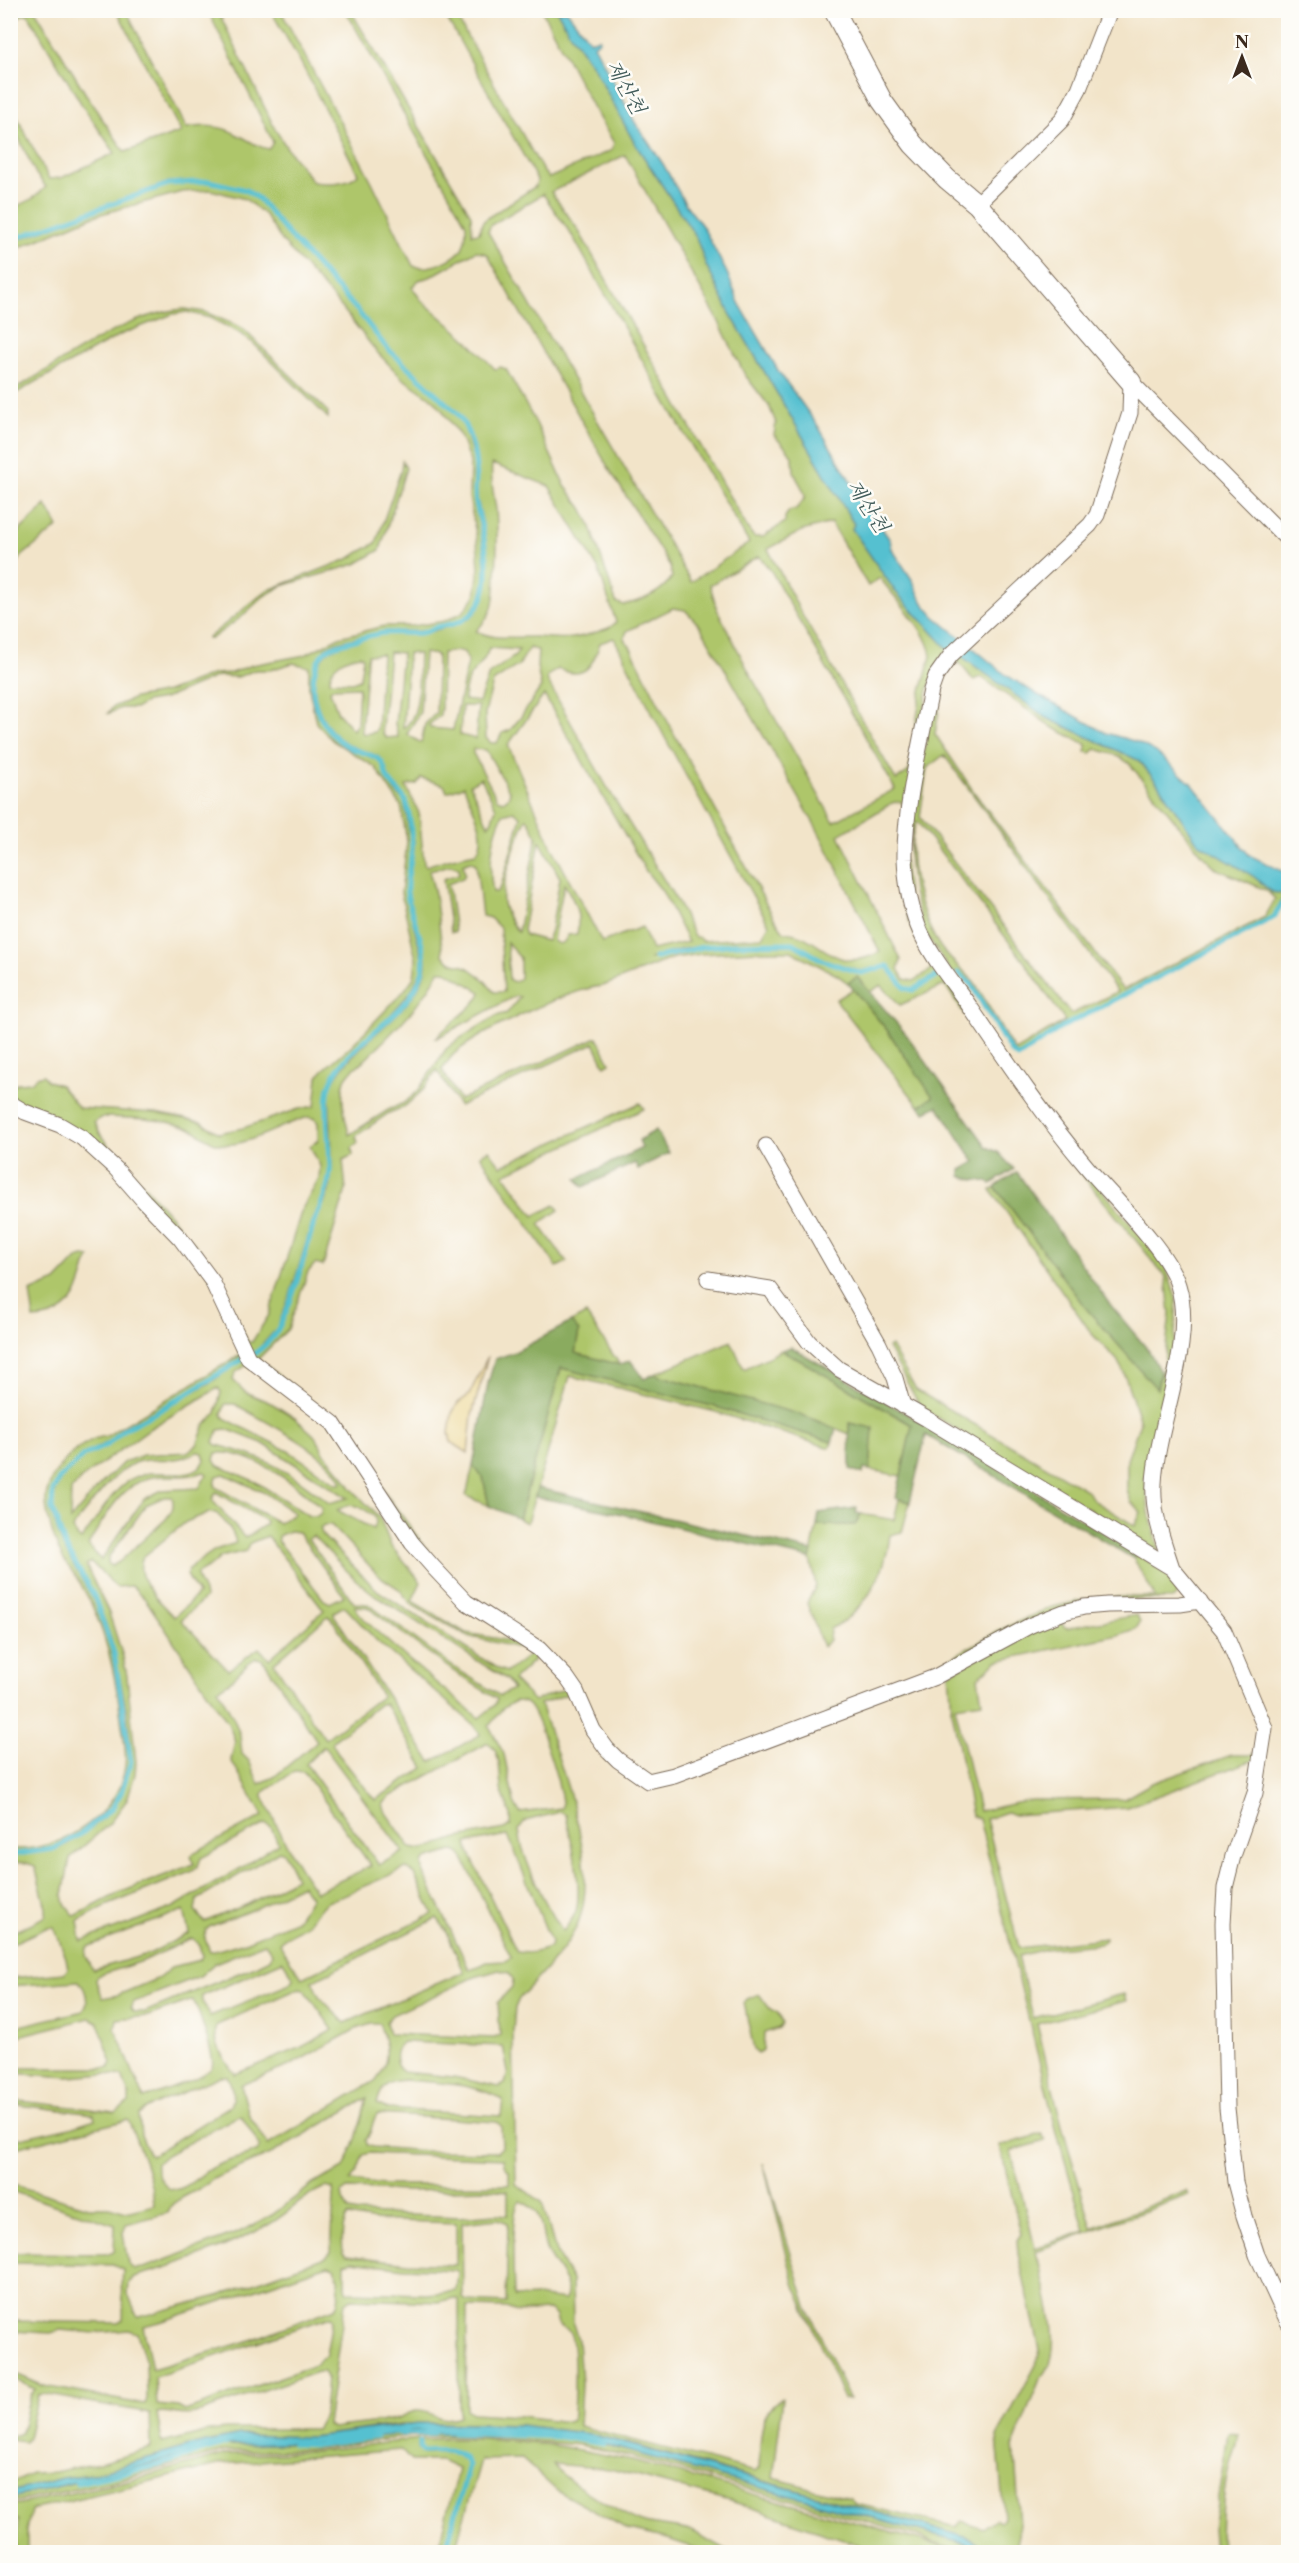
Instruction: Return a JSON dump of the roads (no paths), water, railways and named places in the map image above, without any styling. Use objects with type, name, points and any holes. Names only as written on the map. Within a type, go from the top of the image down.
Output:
[{"type":"street","points":[[834,10],[882,101],[929,162],[977,204],[1131,382],[1288,540]]},
{"type":"street","points":[[977,204],[1062,120],[1079,89],[1110,10]]},
{"type":"street","points":[[1131,382],[1130,414],[1103,501],[1090,525],[951,655],[936,676],[931,690],[912,798],[905,860],[911,900],[923,937],[1012,1071],[1051,1124],[1158,1250],[1174,1275],[1181,1299],[1179,1351],[1162,1428],[1154,1482],[1157,1522],[1172,1568]]},
{"type":"street","points":[[10,1103],[25,1112],[77,1134],[116,1169],[144,1202],[180,1238],[212,1281],[248,1358],[333,1423],[412,1543],[466,1602],[539,1649],[572,1685],[593,1730],[607,1749],[618,1760],[648,1781],[674,1775],[924,1681],[1031,1624],[1064,1612],[1107,1605],[1180,1604],[1200,1601]]},
{"type":"street","points":[[766,1146],[879,1344],[895,1378],[903,1406]]},
{"type":"street","points":[[708,1279],[770,1289],[809,1342],[839,1370],[1172,1568],[1224,1631],[1265,1728],[1255,1793],[1233,1856],[1225,1888],[1224,2055],[1227,2108],[1235,2182],[1257,2255],[1288,2322]]},
{"type":"water","points":[[557,11],[567,11],[590,41],[599,38],[600,40],[594,45],[636,124],[663,164],[686,205],[703,227],[727,273],[739,303],[779,372],[818,426],[857,492],[890,540],[892,549],[913,581],[923,603],[934,616],[1006,675],[1106,733],[1137,742],[1156,752],[1193,785],[1249,855],[1288,874],[1288,895],[1272,892],[1253,876],[1198,843],[1156,781],[1138,760],[1047,718],[961,656],[955,657],[895,591],[852,529],[854,524],[731,315],[706,265],[696,237],[634,142],[594,68]]},
{"type":"water","points":[[418,2423],[520,2425],[591,2434],[951,2533],[973,2540],[992,2552],[979,2552],[969,2545],[602,2444],[546,2435],[428,2433],[415,2430],[402,2434],[323,2443],[226,2445],[11,2498],[11,2492],[62,2478],[92,2474],[197,2444],[240,2435],[311,2437]]},
{"type":"waterway","points":[[10,240],[169,184],[209,181],[246,190],[260,200],[357,310],[386,347],[457,413],[469,434],[473,450],[476,466],[475,499],[483,531],[487,562],[487,577],[479,605],[463,620],[423,633],[381,634],[334,646],[322,655],[313,678],[315,701],[324,723],[339,740],[349,747],[381,761],[387,777],[407,804],[412,847],[407,893],[422,943],[424,963],[415,990],[404,1004],[349,1056],[338,1069],[330,1085],[327,1103],[330,1164],[328,1186],[284,1317],[273,1337],[254,1354]]},
{"type":"waterway","points":[[958,973],[971,984],[1011,1052],[1018,1057],[1062,1027],[1274,917],[1288,893]]},
{"type":"waterway","points":[[655,958],[703,947],[793,943],[822,960],[861,973],[888,966],[905,988],[913,990],[937,976]]},
{"type":"waterway","points":[[10,1855],[53,1849],[81,1834],[112,1808],[121,1793],[131,1762],[114,1653],[94,1596],[65,1546],[52,1508],[53,1491],[59,1479],[83,1456],[107,1445],[124,1429],[162,1409],[243,1359]]},
{"type":"waterway","points":[[398,2434],[433,2433]]},
{"type":"waterway","points":[[454,2433],[561,2437],[603,2444]]},
{"type":"waterway","points":[[293,2444],[318,2445],[376,2437]]},
{"type":"waterway","points":[[420,2441],[423,2451],[455,2453],[465,2459],[469,2465],[445,2552]]},
{"type":"waterway","points":[[77,2483],[159,2465],[225,2444]]},
{"type":"water label","name":"제산천","points":[[626,87]]},
{"type":"water label","name":"제산천","points":[[868,506]]}]
